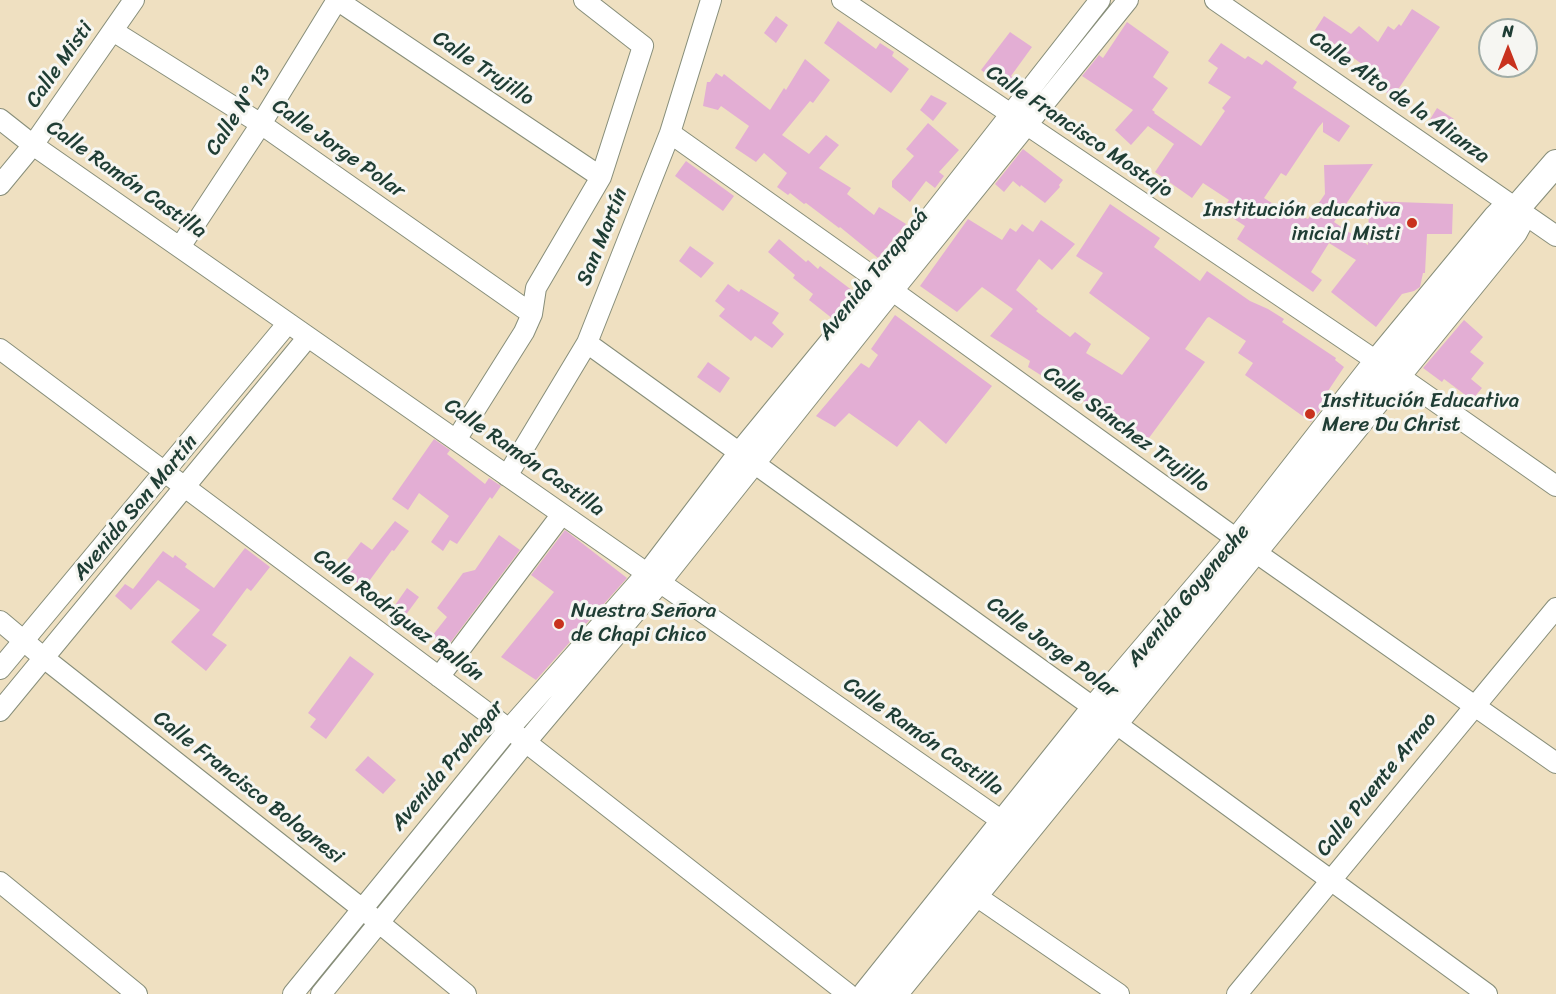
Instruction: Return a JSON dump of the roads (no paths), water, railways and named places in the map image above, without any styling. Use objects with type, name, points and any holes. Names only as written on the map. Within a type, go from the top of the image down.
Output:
[{"type":"main road","name":"Avenida Goyeneche","points":[[894,994],[966,889],[1012,829],[1246,546],[1387,369],[1496,218],[1506,208],[1517,208],[1556,163]]},
{"type":"main road","name":"Avenida Goyeneche","points":[[866,994],[966,889]]},
{"type":"street","name":"Calle Misti","points":[[0,185],[33,145],[134,0]]},
{"type":"street","name":"Calle Trujillo","points":[[337,0],[602,177]]},
{"type":"street","name":"Calle N° 13","points":[[180,247],[261,124],[337,0]]},
{"type":"street","points":[[456,440],[524,332],[532,314],[536,288],[602,177],[643,45],[584,0]]},
{"type":"street","name":"San Martín","points":[[507,476],[587,343],[670,133],[711,0]]},
{"type":"street","name":"Calle Francisco Mostajo","points":[[842,0],[1556,486]]},
{"type":"street","name":"Avenida Tarapacá","points":[[886,286],[1010,114],[1100,0]]},
{"type":"street","name":"Avenida Tarapacá","points":[[653,578],[747,457],[886,286],[1027,125],[1128,0]]},
{"type":"street","name":"Calle Alto de la Alianza","points":[[1215,0],[1556,236]]},
{"type":"street","name":"Calle Jorge Polar","points":[[113,31],[261,124],[532,314]]},
{"type":"street","name":"Calle Ramón Castilla","points":[[0,119],[33,145],[1012,829]]},
{"type":"street","name":"Calle Sánchez Trujillo","points":[[670,133],[1246,546],[1556,763]]},
{"type":"street","name":"Avenida San Martín","points":[[0,669],[288,323]]},
{"type":"street","name":"Avenida San Martín","points":[[0,711],[308,337]]},
{"type":"street","name":"Calle Jorge Polar","points":[[587,343],[1487,994]]},
{"type":"street","name":"Calle Rodríguez Ballón","points":[[0,349],[509,729],[849,994]]},
{"type":"street","points":[[439,677],[562,514]]},
{"type":"street","points":[[321,994],[526,742],[653,578]]},
{"type":"street","name":"Avenida Prohogar","points":[[293,994],[509,729],[653,578]]},
{"type":"street","name":"Calle Puente Arnao","points":[[1237,994],[1556,608]]},
{"type":"street","name":"Calle Francisco Bolognesi","points":[[0,621],[466,994]]},
{"type":"street","points":[[0,882],[137,994]]},
{"type":"street","points":[[966,889],[1119,994]]},
{"type":"place","name":"Institución educativa inicial Misti","points":[[1412,223]]},
{"type":"place","name":"Institución Educativa Mere Du Christ","points":[[1310,414]]},
{"type":"place","name":"Nuestra Señora de Chapi Chico","points":[[559,624]]}]
